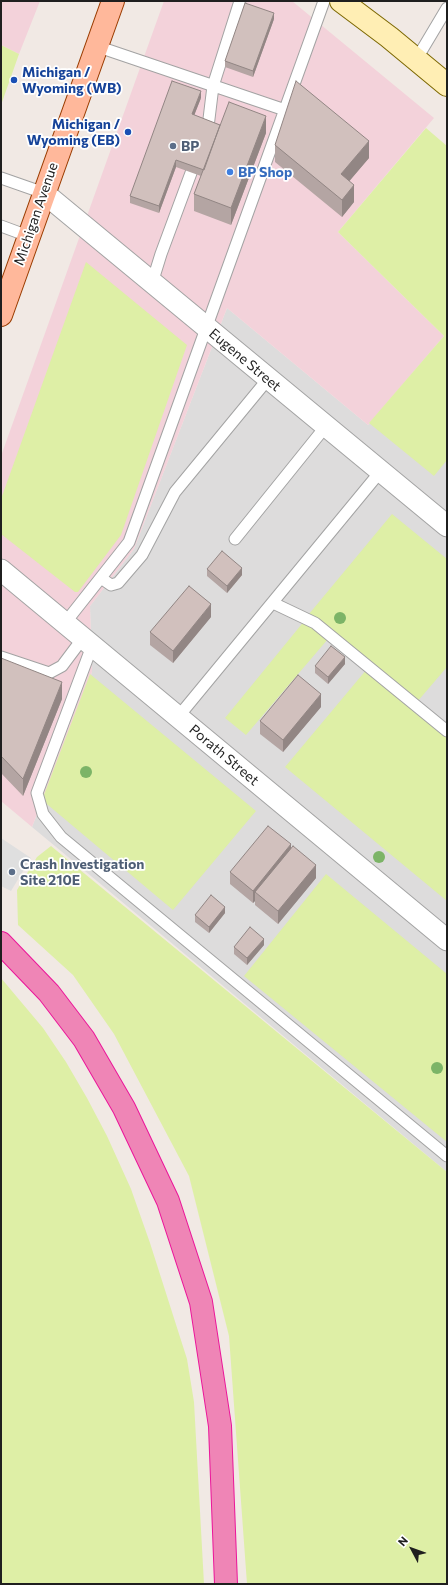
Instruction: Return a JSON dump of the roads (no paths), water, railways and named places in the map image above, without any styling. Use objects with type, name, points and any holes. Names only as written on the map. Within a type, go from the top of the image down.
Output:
[{"type":"highway","points":[[1,943],[28,969],[49,993],[84,1039],[124,1108],[168,1201],[200,1302],[220,1426],[226,1584]]},
{"type":"main road","name":"Michigan Avenue","points":[[1,315],[113,1]]},
{"type":"main road","points":[[349,4],[447,85]]},
{"type":"street","name":"Eugene Street","points":[[44,193],[447,526]]},
{"type":"street","name":"Porath Street","points":[[1,570],[447,940]]},
{"type":"lane","points":[[208,127],[213,86],[240,1]]},
{"type":"lane","points":[[65,623],[129,542],[324,1]]},
{"type":"lane","points":[[416,60],[447,8]]},
{"type":"lane","points":[[96,46],[285,110]]},
{"type":"lane","points":[[152,283],[161,254],[191,173]]},
{"type":"lane","points":[[1,178],[44,193]]},
{"type":"lane","points":[[1,226],[28,236]]},
{"type":"lane","points":[[101,578],[111,585],[118,584],[142,555],[175,492],[268,379]]},
{"type":"lane","points":[[235,539],[326,426]]},
{"type":"lane","points":[[178,717],[380,472]]},
{"type":"lane","points":[[273,603],[315,623],[447,731]]},
{"type":"lane","points":[[1,657],[48,674],[62,666],[88,642]]},
{"type":"lane","points":[[88,642],[37,793],[43,814],[61,837],[447,1156]]},
{"type":"place","name":"Michigan / Wyoming (WB)","points":[[14,80]]},
{"type":"place","name":"Michigan / Wyoming (EB)","points":[[128,132]]},
{"type":"place","name":"BP","points":[[173,146]]},
{"type":"place","name":"BP Shop","points":[[230,172]]},
{"type":"place","name":"Crash Investigation Site 210E","points":[[12,872]]}]
